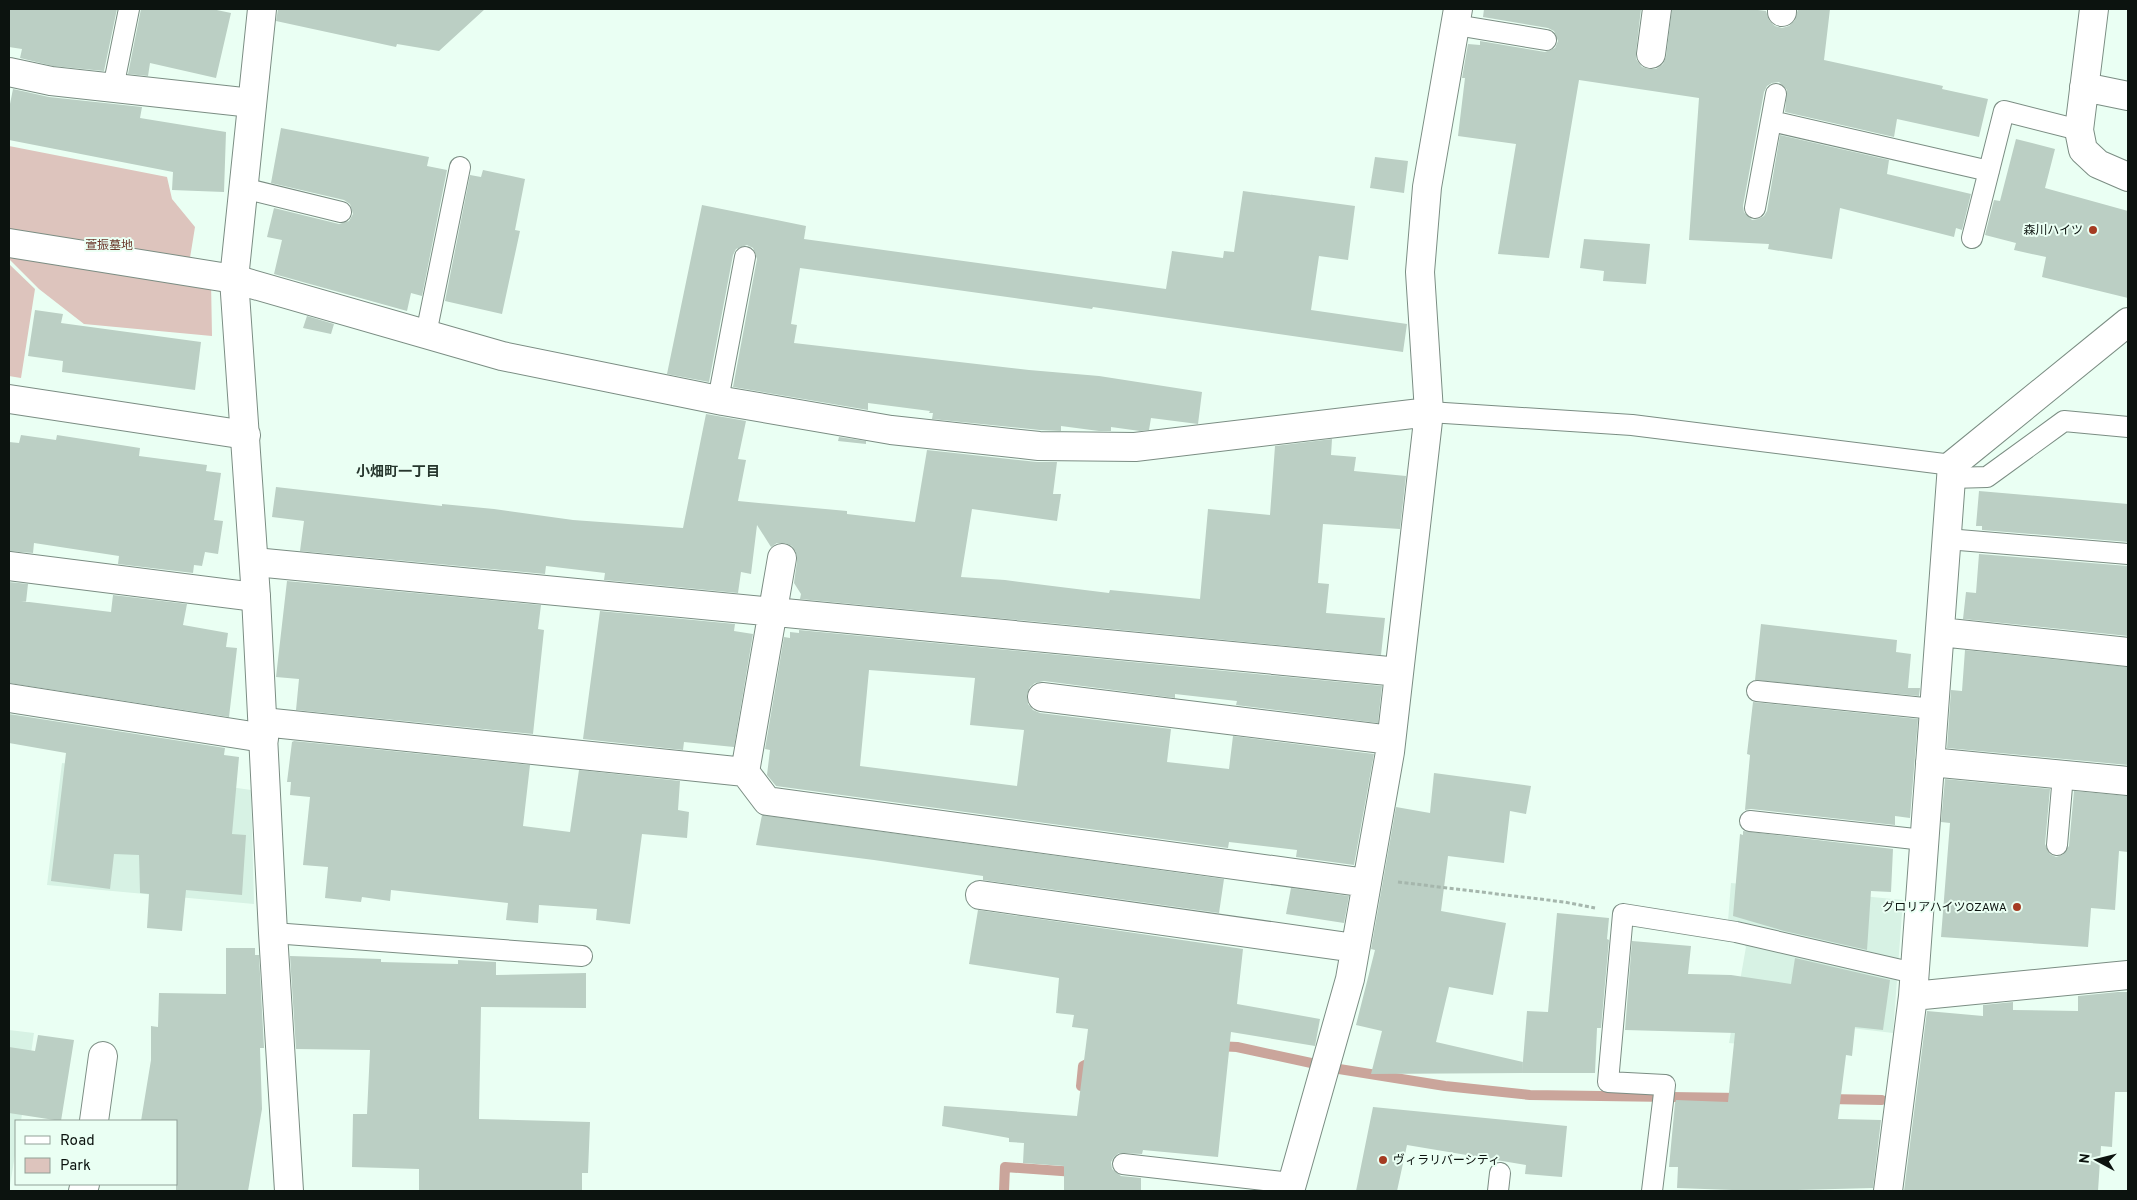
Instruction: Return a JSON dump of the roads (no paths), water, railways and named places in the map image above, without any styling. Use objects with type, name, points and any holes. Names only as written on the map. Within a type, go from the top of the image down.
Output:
[{"type":"street","points":[[262,9],[234,279],[254,562],[273,932],[289,1191]]},
{"type":"street","points":[[1651,54],[1657,9]]},
{"type":"street","points":[[2094,9],[2079,130],[2083,150],[2098,164],[2128,177]]},
{"type":"street","points":[[1290,1187],[1350,979],[1392,740],[1429,412],[1420,272],[1427,187],[1457,17]]},
{"type":"street","points":[[9,72],[51,81],[252,103]]},
{"type":"street","points":[[2084,87],[2128,96]]},
{"type":"street","points":[[9,243],[234,279],[502,356],[718,400],[891,430],[1039,446],[1135,447],[1429,412]]},
{"type":"street","points":[[1888,1191],[1914,984],[1952,471],[2128,322]]},
{"type":"street","points":[[9,399],[246,435]]},
{"type":"street","points":[[782,558],[745,772],[767,801],[1367,881]]},
{"type":"street","points":[[254,562],[1399,672]]},
{"type":"street","points":[[9,566],[256,597]]},
{"type":"street","points":[[1940,632],[2128,652]]},
{"type":"street","points":[[1042,697],[1392,740]]},
{"type":"street","points":[[9,698],[263,730],[745,772]]},
{"type":"street","points":[[1930,762],[2128,781]]},
{"type":"street","points":[[980,895],[1355,948]]},
{"type":"street","points":[[1914,984],[2128,975]]},
{"type":"street","points":[[94,1120],[103,1056]]},
{"type":"lane","points":[[113,88],[129,9]]},
{"type":"lane","points":[[1457,17],[1546,40]]},
{"type":"lane","points":[[1755,208],[1776,94]]},
{"type":"lane","points":[[1972,238],[2004,111],[2079,130]]},
{"type":"lane","points":[[1771,121],[1989,171]]},
{"type":"lane","points":[[426,334],[460,167]]},
{"type":"lane","points":[[244,188],[341,212]]},
{"type":"lane","points":[[718,400],[746,257]]},
{"type":"lane","points":[[1429,412],[1632,425],[1987,477],[2064,421],[2128,427]]},
{"type":"lane","points":[[1947,539],[2128,554]]},
{"type":"lane","points":[[1757,691],[1934,709]]},
{"type":"lane","points":[[2057,845],[2063,775]]},
{"type":"lane","points":[[1750,821],[1924,840]]},
{"type":"lane","points":[[1652,1191],[1665,1085],[1608,1082],[1623,914],[1736,932],[1914,984]]},
{"type":"lane","points":[[273,932],[582,956]]},
{"type":"lane","points":[[1123,1164],[1290,1187]]},
{"type":"waterway","points":[[1217,1046],[1237,1047],[1339,1069],[1445,1086],[1530,1095],[1741,1098]]},
{"type":"waterway","points":[[1081,1086],[1083,1066],[1095,1060]]},
{"type":"waterway","points":[[1828,1099],[1882,1100]]},
{"type":"waterway","points":[[1004,1191],[1005,1167],[1075,1172],[1075,1170]]},
{"type":"place","name":"森川ハイツ","points":[[2093,230]]},
{"type":"place","name":"グロリアハイツOZAWA","points":[[2017,907]]},
{"type":"place","name":"ヴィラリバーシティ","points":[[1383,1160]]},
{"type":"district","name":"小畑町一丁目","points":[[398,471]]},
{"type":"park label","name":"萱振墓地","points":[[109,245]]}]
